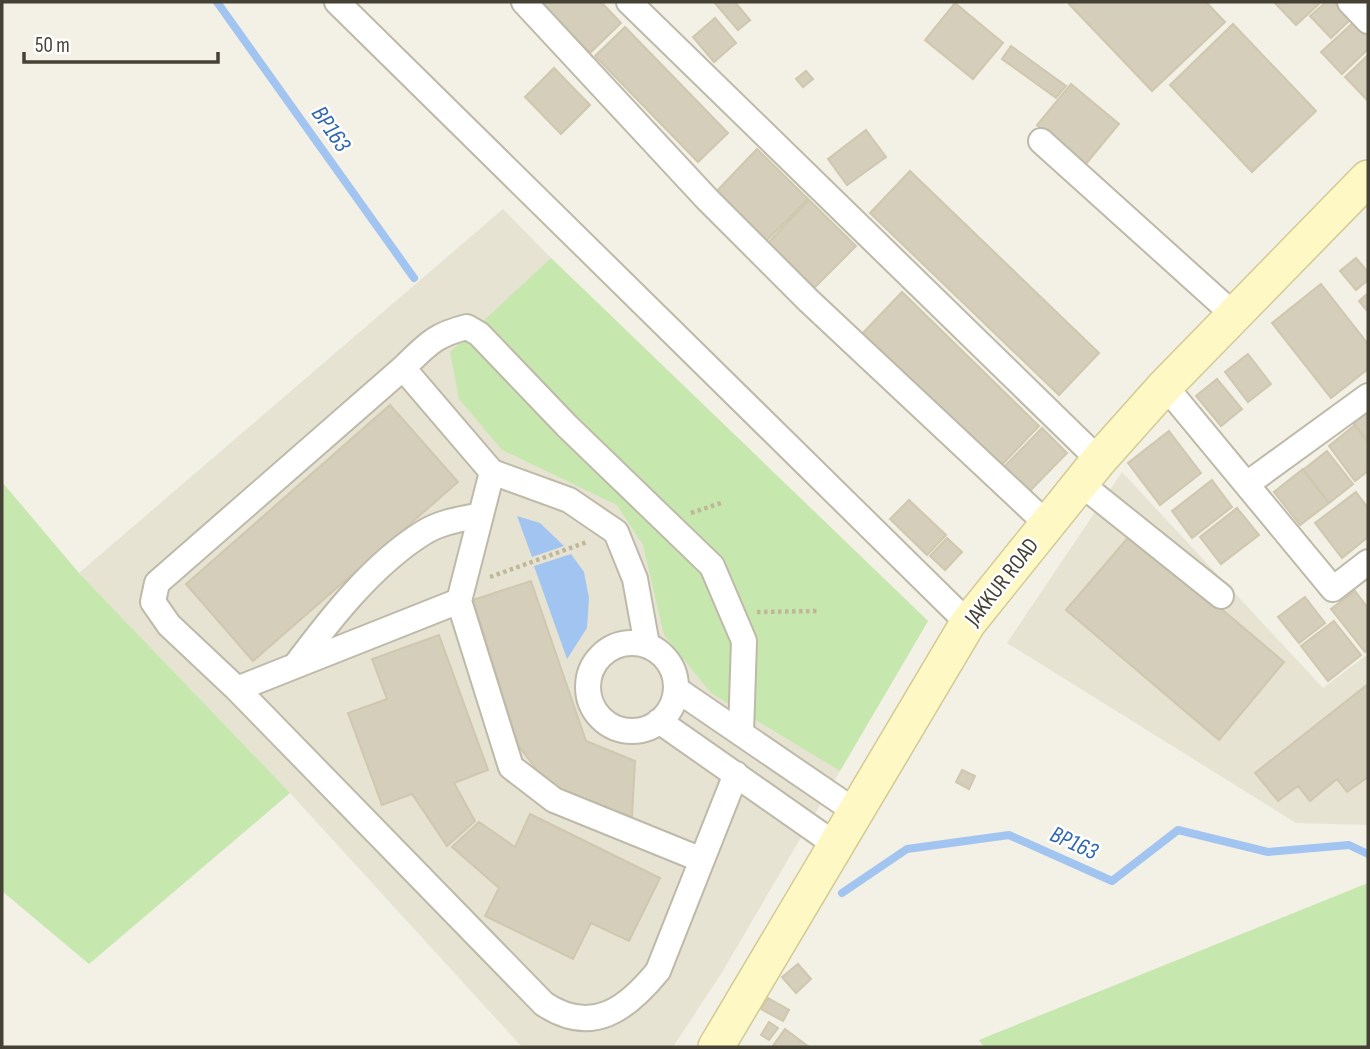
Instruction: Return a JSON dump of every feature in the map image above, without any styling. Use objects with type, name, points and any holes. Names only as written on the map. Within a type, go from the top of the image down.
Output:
[{"type":"street","points":[[337,2],[968,623]]},
{"type":"street","points":[[524,2],[708,199],[809,301],[1047,524]]},
{"type":"street","points":[[629,2],[1090,472],[1221,596]]},
{"type":"street","points":[[1350,2],[1368,21]]},
{"type":"street","points":[[1041,141],[1234,315]]},
{"type":"street","name":"JAKKUR ROAD","points":[[716,1047],[968,623],[1090,472],[1165,386],[1368,178]]},
{"type":"street","points":[[736,774],[658,971],[621,1009],[595,1017],[576,1017],[556,1012],[544,1004],[237,689],[169,625],[153,602],[158,583],[434,338],[467,327],[478,334],[567,426],[712,566],[744,640],[741,733]]},
{"type":"street","points":[[403,368],[492,472],[569,500],[616,532],[635,579],[647,645]]},
{"type":"street","points":[[1165,386],[1333,589],[1368,562]]},
{"type":"street","points":[[1247,484],[1368,396]]},
{"type":"street","points":[[492,472],[461,594],[511,767],[554,800],[702,860]]},
{"type":"street","points":[[295,666],[327,623],[382,566],[424,532],[452,520],[481,515]]},
{"type":"street","points":[[237,689],[461,594]]},
{"type":"street","points":[[633,642],[647,645],[669,662],[676,689],[673,702],[659,721],[641,730],[626,731],[612,726],[600,717],[589,695],[588,682],[598,658],[608,650],[619,644],[633,642]]},
{"type":"street","points":[[676,689],[856,811]]},
{"type":"street","points":[[659,721],[836,845]]},
{"type":"path","points":[[461,594],[616,532]]},
{"type":"path","points":[[732,612],[817,611]]},
{"type":"shaded area","points":[[503,209],[928,621],[721,974],[673,1047],[522,1047],[290,793],[79,573]]},
{"type":"shaded area","points":[[1122,472],[1323,688],[1368,654],[1368,825],[1296,823],[1007,643]]},
{"type":"green space","points":[[551,258],[928,621],[840,771],[711,693],[664,635],[643,545],[617,505],[502,450],[459,399],[450,352]]},
{"type":"green space","points":[[2,482],[79,573],[290,793],[89,964],[2,891]]},
{"type":"green space","points":[[1368,883],[1368,1047],[984,1047],[979,1040]]},
{"type":"water","points":[[517,516],[540,523],[564,546],[532,557]]},
{"type":"water","points":[[571,554],[584,572],[589,598],[587,628],[567,659],[534,566]]},
{"type":"building","points":[[541,2],[601,2],[621,23],[590,53]]},
{"type":"building","points":[[714,2],[735,2],[750,20],[738,30]]},
{"type":"building","points":[[1206,2],[1225,22],[1152,91],[1069,4]]},
{"type":"building","points":[[1274,2],[1321,2],[1296,25]]},
{"type":"building","points":[[1326,2],[1334,2],[1351,19],[1331,38],[1310,16]]},
{"type":"building","points":[[955,3],[1003,43],[973,79],[925,40]]},
{"type":"building","points":[[715,18],[736,43],[714,62],[693,37]]},
{"type":"building","points":[[1355,21],[1368,34],[1368,49],[1342,74],[1321,52]]},
{"type":"building","points":[[1233,24],[1316,111],[1252,172],[1170,85]]},
{"type":"building","points":[[625,27],[728,133],[698,162],[595,56]]},
{"type":"building","points":[[1011,46],[1066,86],[1056,98],[1002,59]]},
{"type":"building","points":[[1368,55],[1368,101],[1345,77]]},
{"type":"building","points":[[554,68],[590,105],[561,134],[525,97]]},
{"type":"building","points":[[806,71],[813,79],[803,87],[796,79]]},
{"type":"building","points":[[1071,84],[1119,124],[1085,165],[1037,125]]},
{"type":"building","points":[[866,130],[886,157],[847,185],[828,159]]},
{"type":"building","points":[[757,149],[808,199],[763,244],[713,195]]},
{"type":"building","points":[[910,171],[1099,353],[1059,395],[870,213]]},
{"type":"building","points":[[809,200],[856,246],[811,291],[765,246]]},
{"type":"building","points":[[1356,258],[1368,272],[1368,280],[1356,290],[1340,271]]},
{"type":"building","points":[[1321,284],[1368,344],[1368,369],[1331,398],[1272,323]]},
{"type":"building","points":[[902,292],[1039,426],[997,470],[860,336]]},
{"type":"building","points":[[1368,293],[1368,312],[1359,301]]},
{"type":"building","points":[[1248,354],[1271,384],[1248,402],[1225,372]]},
{"type":"building","points":[[1217,379],[1242,409],[1221,426],[1196,396]]},
{"type":"building","points":[[390,405],[458,482],[253,661],[186,584]]},
{"type":"building","points":[[1368,411],[1368,442],[1353,423]]},
{"type":"building","points":[[1355,425],[1368,442],[1368,471],[1355,481],[1329,446]]},
{"type":"building","points":[[1042,428],[1067,453],[1024,497],[999,472]]},
{"type":"building","points":[[1169,431],[1201,473],[1160,505],[1128,463]]},
{"type":"building","points":[[1327,451],[1353,484],[1329,503],[1303,470]]},
{"type":"building","points":[[1303,469],[1329,503],[1300,525],[1274,492]]},
{"type":"building","points":[[1212,480],[1232,507],[1192,538],[1172,511]]},
{"type":"building","points":[[1356,492],[1368,508],[1368,537],[1342,558],[1315,523]]},
{"type":"building","points":[[909,500],[946,535],[927,555],[890,519]]},
{"type":"building","points":[[1237,508],[1259,535],[1221,564],[1200,537]]},
{"type":"building","points":[[1132,533],[1284,662],[1219,740],[1066,610]]},
{"type":"building","points":[[947,538],[962,552],[945,570],[930,556]]},
{"type":"building","points":[[531,581],[586,741],[635,761],[632,817],[561,791],[537,770],[518,745],[473,600]]},
{"type":"building","points":[[1355,591],[1368,608],[1368,649],[1365,652],[1331,609]]},
{"type":"building","points":[[1305,597],[1325,623],[1299,643],[1278,617]]},
{"type":"building","points":[[1334,621],[1361,655],[1328,681],[1301,646]]},
{"type":"building","points":[[439,635],[488,770],[454,783],[475,821],[447,846],[412,794],[382,805],[348,713],[387,699],[372,659]]},
{"type":"building","points":[[1368,684],[1368,777],[1347,792],[1337,779],[1310,801],[1298,786],[1278,801],[1255,773]]},
{"type":"building","points":[[962,770],[975,776],[969,789],[956,782]]},
{"type":"building","points":[[530,814],[660,878],[629,941],[591,923],[573,959],[485,916],[499,888],[452,847],[479,822],[515,847]]},
{"type":"building","points":[[798,964],[811,979],[796,993],[782,977]]},
{"type":"building","points":[[768,998],[789,1010],[783,1021],[761,1009]]},
{"type":"building","points":[[769,1022],[778,1028],[769,1040],[761,1035]]},
{"type":"building","points":[[785,1029],[809,1047],[772,1047]]},
{"type":"waterway","name":"BP163","points":[[217,2],[414,278]]},
{"type":"waterway","name":"BP163","points":[[842,893],[907,849],[1009,835],[1112,881],[1178,830],[1268,852],[1349,845],[1368,854]]}]
